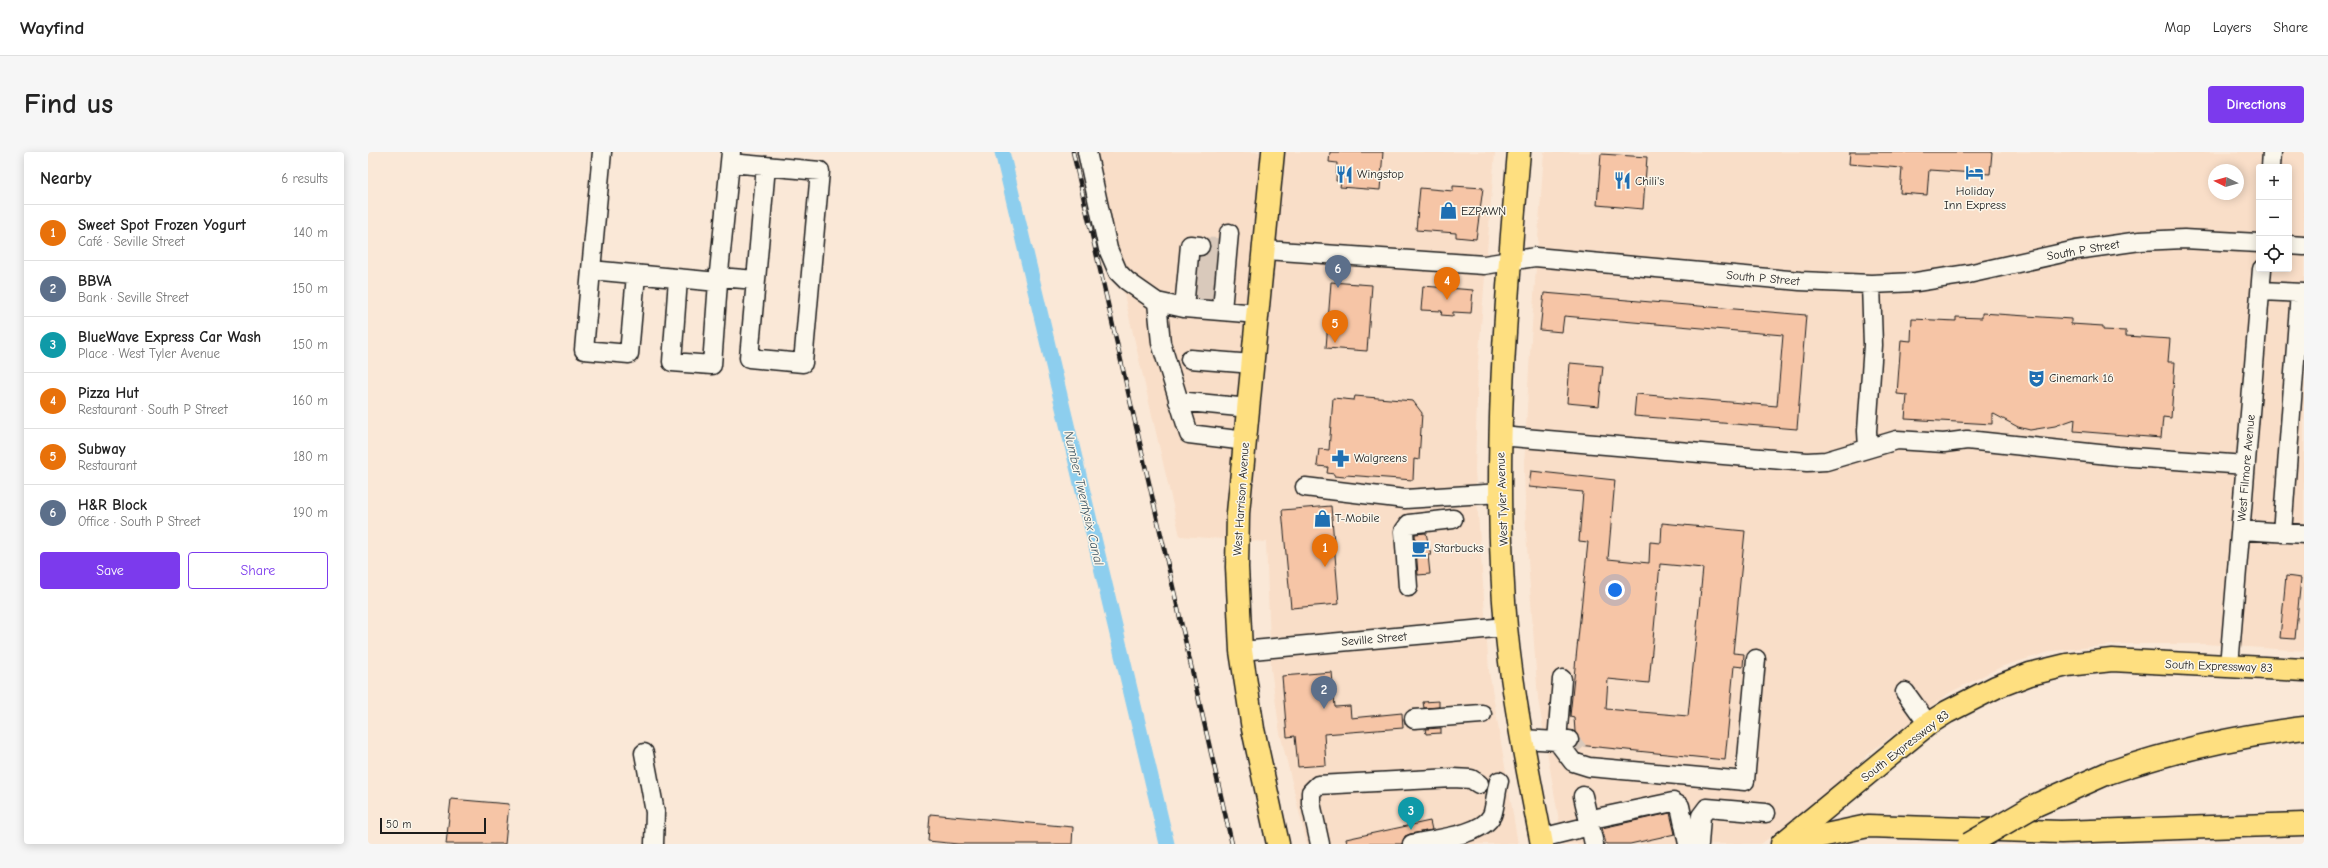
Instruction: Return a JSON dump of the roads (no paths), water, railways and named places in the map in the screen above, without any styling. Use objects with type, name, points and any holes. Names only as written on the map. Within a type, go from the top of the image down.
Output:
[{"type":"main road","name":"West Harrison Avenue","points":[[1273,152],[1238,513],[1237,567],[1241,651],[1253,729],[1278,844]]},
{"type":"main road","name":"West Tyler Avenue","points":[[1519,152],[1503,336],[1500,436],[1501,493],[1506,627],[1522,739],[1541,841]]},
{"type":"main road","name":"South Expressway 83","points":[[1783,844],[1928,724],[1947,712],[1996,687],[2051,668],[2112,660],[2304,670]]},
{"type":"main road","points":[[1969,844],[2036,805],[2108,774],[2189,748],[2270,732],[2304,728]]},
{"type":"main road","points":[[1783,844],[1868,826],[2061,832],[2304,824]]},
{"type":"street","points":[[602,152],[584,350],[629,354],[636,274]]},
{"type":"street","points":[[1087,152],[1108,249],[1116,266],[1127,281],[1157,302],[1161,343],[1188,434],[1246,441]]},
{"type":"street","points":[[2271,164],[2272,152]]},
{"type":"street","points":[[678,279],[672,362],[712,365],[730,158],[766,166],[820,171],[803,363],[749,358],[766,166]]},
{"type":"street","name":"South P Street","points":[[1264,250],[1484,265],[1535,257],[1800,281],[1871,284],[1923,281],[1968,274],[2076,250],[2140,241],[2184,239],[2256,243]]},
{"type":"street","points":[[2292,245],[2304,246]]},
{"type":"street","points":[[1220,294],[1224,251]]},
{"type":"street","points":[[1190,291],[1196,256]]},
{"type":"street","points":[[591,270],[678,279],[756,280]]},
{"type":"street","name":"West Filmore Avenue","points":[[2229,666],[2262,272]]},
{"type":"street","points":[[1868,448],[1867,431],[1873,345],[1871,284]]},
{"type":"street","points":[[1157,302],[1190,291],[1220,294],[1258,314]]},
{"type":"street","points":[[2260,291],[2302,293],[2282,533]]},
{"type":"street","points":[[1190,359],[1253,364]]},
{"type":"street","points":[[1178,401],[1249,408]]},
{"type":"street","points":[[1500,436],[1807,462],[1826,461],[1897,440],[1944,443],[1967,440],[2118,456],[2246,465]]},
{"type":"street","points":[[1305,487],[1405,499],[1501,493]]},
{"type":"street","points":[[1408,587],[1404,531],[1409,524],[1453,519]]},
{"type":"street","points":[[2241,530],[2304,534]]},
{"type":"street","name":"Seville Street","points":[[1241,651],[1506,627]]},
{"type":"street","points":[[1562,679],[1568,744],[1573,762],[1589,767],[1745,781],[1756,658]]},
{"type":"street","points":[[1905,692],[1928,724]]},
{"type":"street","points":[[1414,719],[1482,714]]},
{"type":"street","points":[[1522,739],[1568,744],[1589,767]]},
{"type":"street","points":[[644,752],[654,812],[654,844]]},
{"type":"street","points":[[1320,844],[1311,803],[1311,792],[1318,786],[1453,778],[1471,779],[1479,784]]},
{"type":"street","points":[[1412,844],[1471,832],[1487,823],[1492,813],[1494,798],[1499,781]]},
{"type":"street","points":[[1583,796],[1594,844]]},
{"type":"street","points":[[1590,826],[1592,819],[1673,802],[1680,806],[1688,844]]},
{"type":"street","points":[[1699,844],[1701,816],[1707,808],[1766,813]]},
{"type":"street","points":[[1541,841],[1590,826]]},
{"type":"waterway","name":"Number Twentysix Canal","points":[[1002,152],[1167,844]]},
{"type":"tunnel","points":[[1200,246],[1220,247]]},
{"type":"tunnel","points":[[1198,262],[1219,264]]},
{"type":"tunnel","points":[[1197,280],[1217,282]]},
{"type":"tunnel","points":[[1195,296],[1215,297]]},
{"type":"tunnel","points":[[1570,740],[1579,751]]},
{"type":"railway","points":[[1073,152],[1232,844]]},
{"type":"place","name":"Holiday Inn Express","points":[[1975,172]]},
{"type":"place","name":"Wingstop","points":[[1344,174]]},
{"type":"place","name":"Chili's","points":[[1622,181]]},
{"type":"place","name":"EZPAWN","points":[[1448,211]]},
{"type":"place","name":"H&R Block","points":[[1338,288]]},
{"type":"place","name":"Pizza Hut","points":[[1447,300]]},
{"type":"place","name":"Subway","points":[[1335,343]]},
{"type":"place","name":"Cinemark 16","points":[[2036,378]]},
{"type":"place","name":"Walgreens","points":[[1341,458]]},
{"type":"place","name":"T-Mobile","points":[[1322,518]]},
{"type":"place","name":"Starbucks","points":[[1421,548]]},
{"type":"place","name":"Sweet Spot Frozen Yogurt","points":[[1325,567]]},
{"type":"place","name":"BBVA","points":[[1324,709]]},
{"type":"place","name":"BlueWave Express Car Wash","points":[[1411,830]]}]
